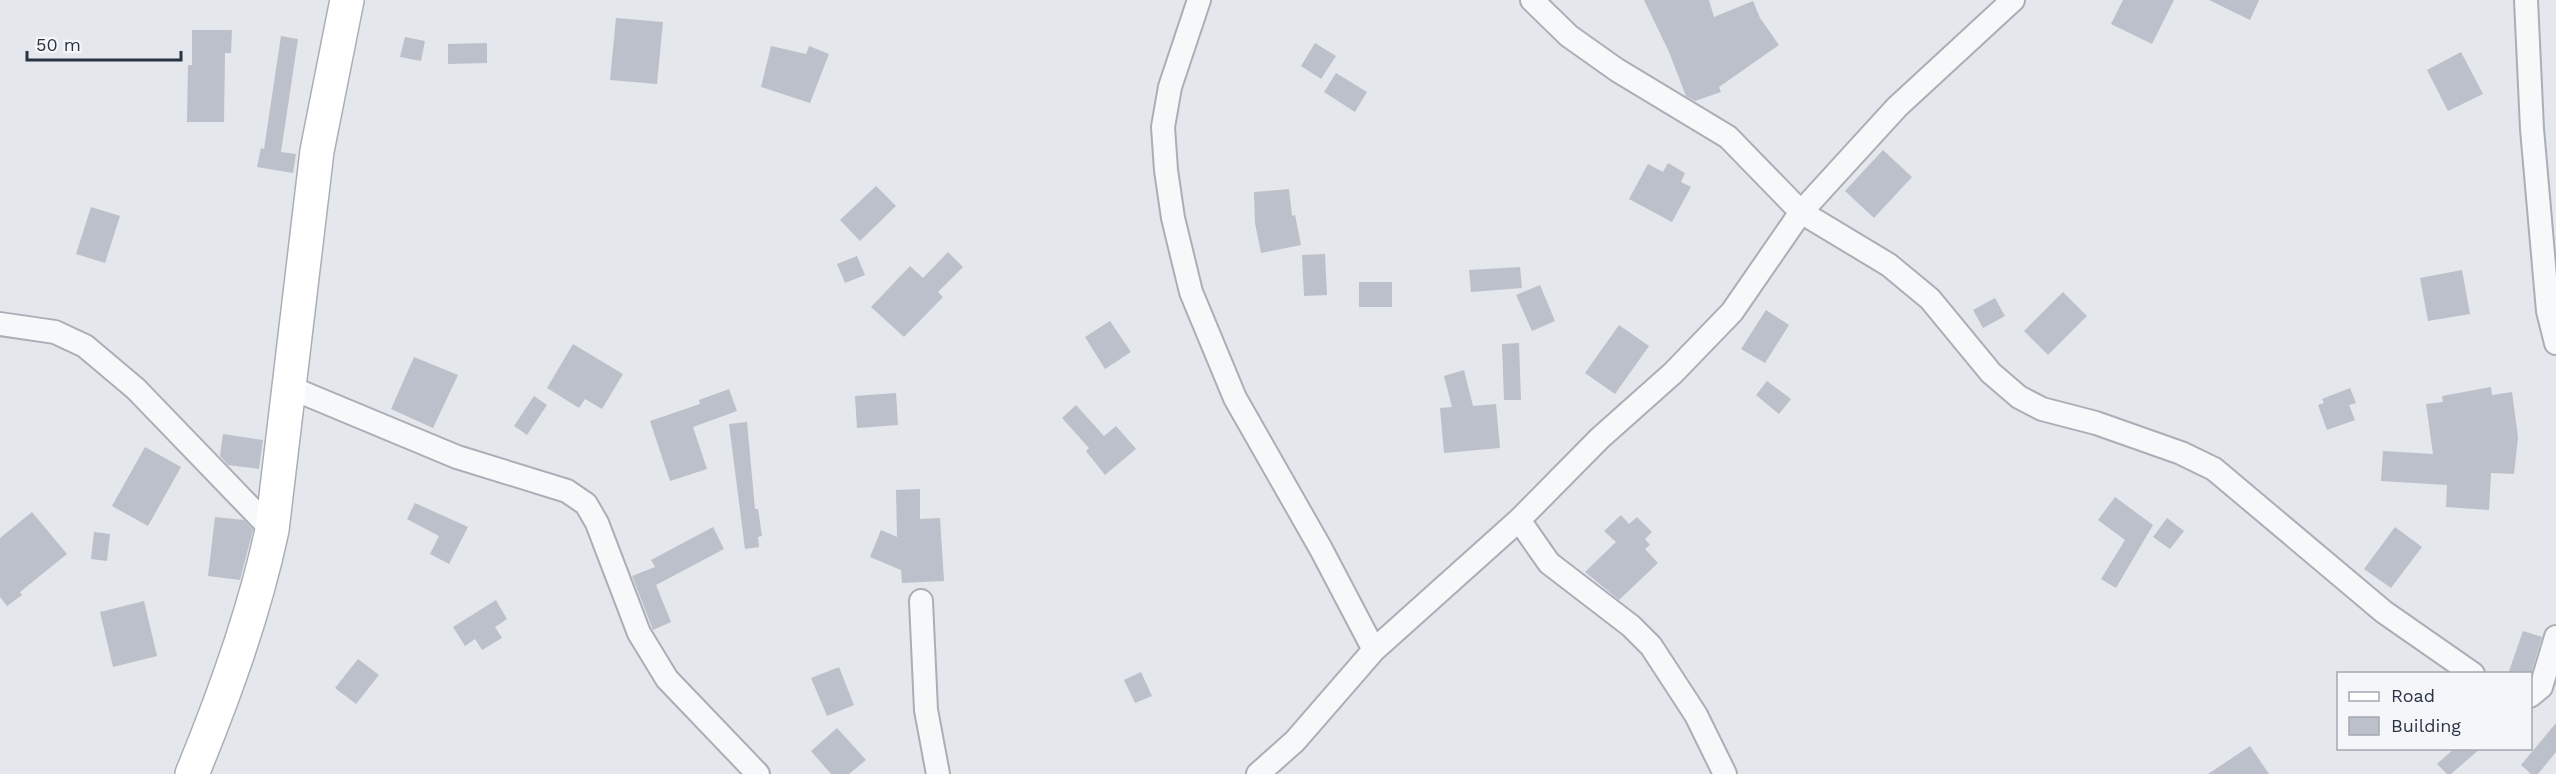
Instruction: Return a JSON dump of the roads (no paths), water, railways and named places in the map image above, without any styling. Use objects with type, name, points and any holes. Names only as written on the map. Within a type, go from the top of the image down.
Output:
[{"type":"main road","points":[[192,774],[215,717],[259,591],[272,530],[317,151],[347,0]]},
{"type":"street","points":[[1199,0],[1170,87],[1163,127],[1173,218],[1191,292],[1234,398],[1321,549],[1374,650]]},
{"type":"street","points":[[1532,0],[1569,36],[1617,70],[1728,137],[1801,212],[1889,265],[1922,292],[1991,373],[2019,397],[2042,409],[2096,423],[2181,453],[2214,470],[2384,612],[2471,672]]},
{"type":"street","points":[[1258,774],[1295,741],[1374,650],[1519,520],[1600,438],[1673,373],[1732,312],[1801,212],[1897,107],[2013,0]]},
{"type":"street","points":[[2526,0],[2535,171],[2548,311],[2556,343]]},
{"type":"street","points":[[0,324],[55,332],[85,346],[136,389],[272,530]]},
{"type":"street","points":[[289,387],[457,457],[567,491],[586,504],[597,523],[639,633],[667,679],[758,774]]},
{"type":"street","points":[[1519,520],[1549,563],[1631,626],[1651,646],[1696,715],[1725,774]]},
{"type":"street","points":[[921,601],[926,710],[938,774]]},
{"type":"street","points":[[2532,694],[2541,687],[2546,676],[2556,637]]}]
